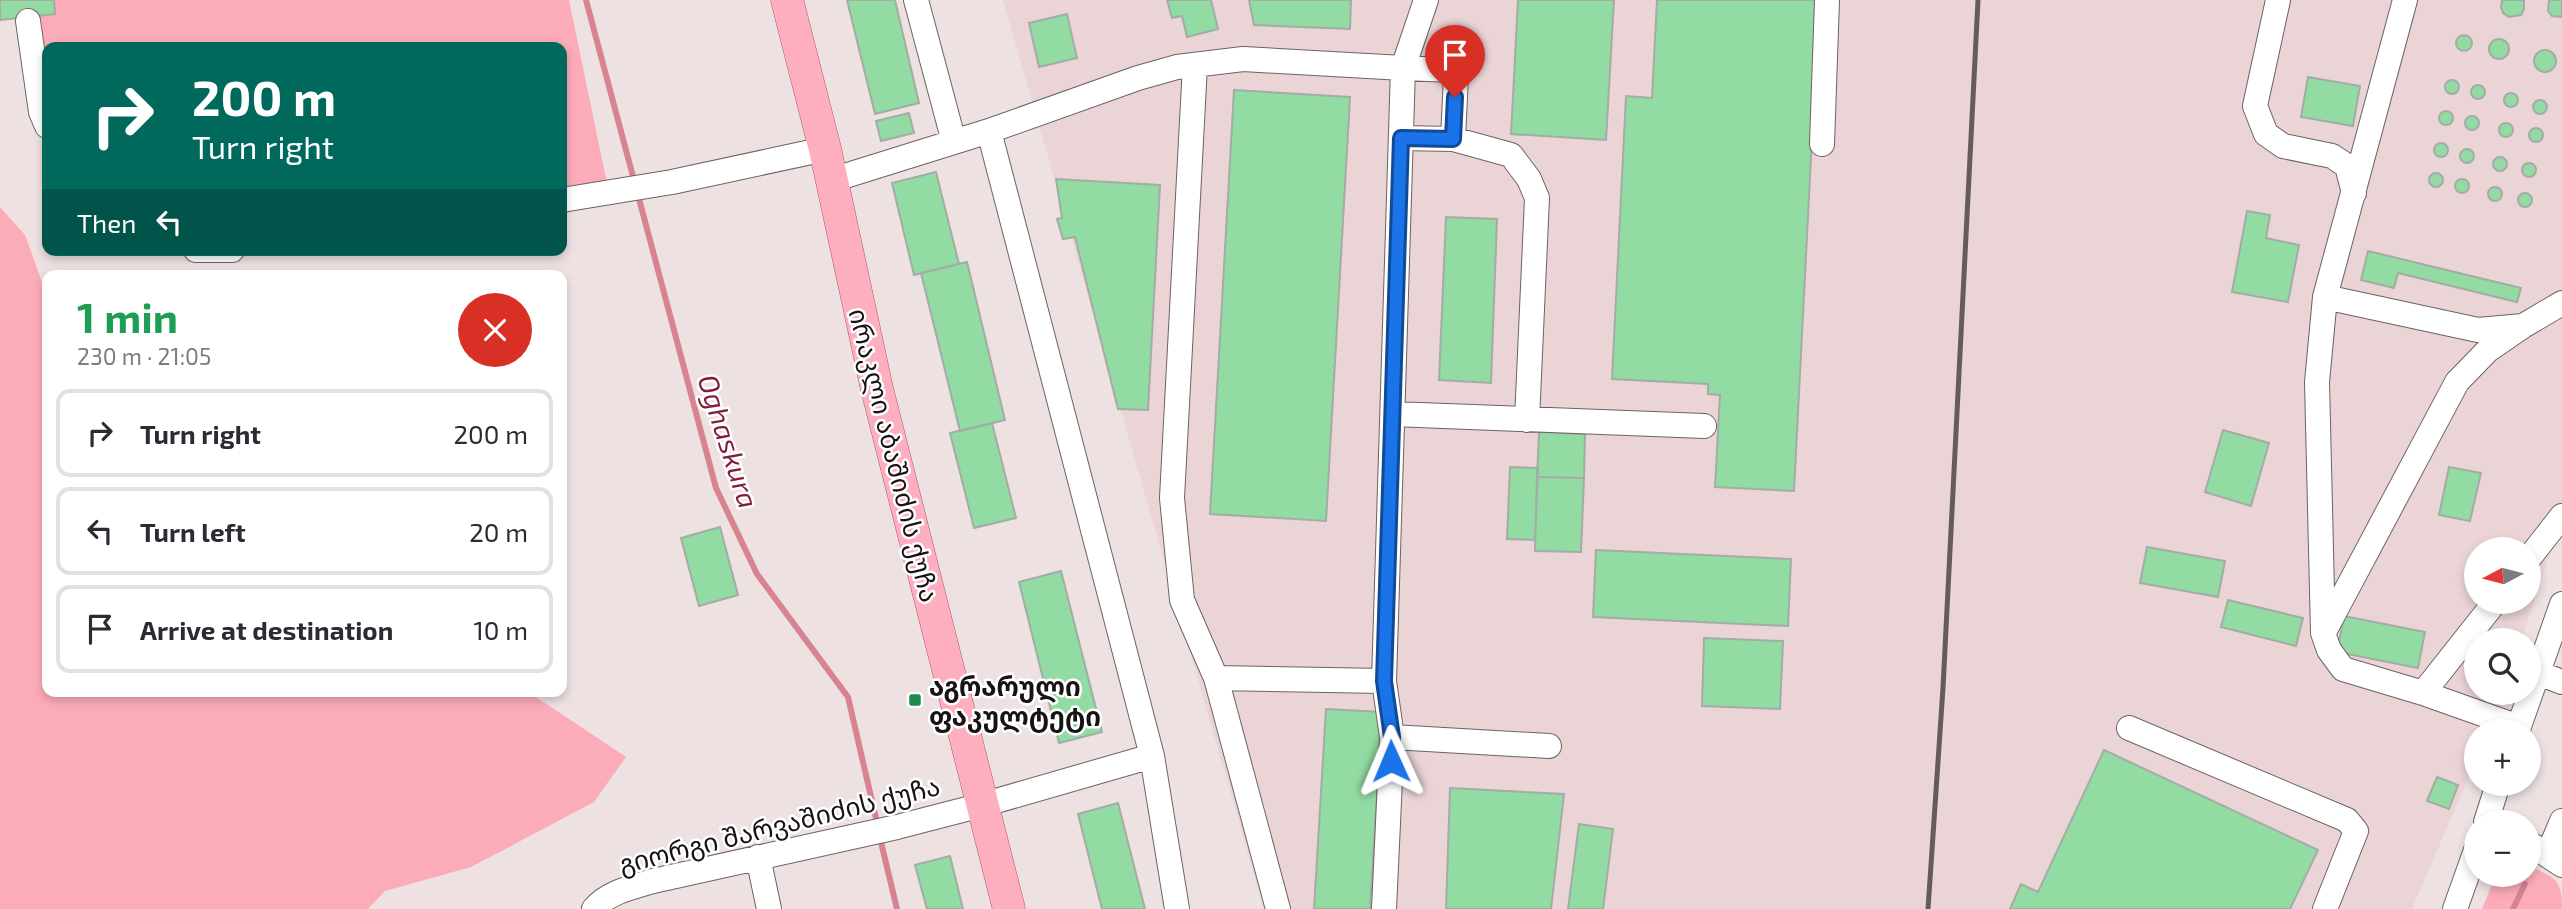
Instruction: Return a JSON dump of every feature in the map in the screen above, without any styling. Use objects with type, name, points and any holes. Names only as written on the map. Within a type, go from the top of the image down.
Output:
[{"type":"main road","name":"ირაკლი აბაშიძის ქუჩა","points":[[787,0],[825,149],[877,389],[1009,909]]},
{"type":"street","points":[[916,0],[954,142]]},
{"type":"street","points":[[1384,909],[1392,737],[1384,681],[1403,68],[1426,0]]},
{"type":"street","points":[[1822,144],[1827,0]]},
{"type":"street","points":[[2278,0],[2255,106],[2266,134],[2283,146],[2332,156],[2347,166],[2354,194]]},
{"type":"street","points":[[2405,0],[2325,297],[2317,382],[2323,633],[2329,650],[2343,668],[2423,693],[2492,719]]},
{"type":"street","points":[[28,21],[42,114]]},
{"type":"street","points":[[832,180],[989,131],[1138,78],[1177,67],[1243,59],[1452,70],[1456,76],[1453,139]]},
{"type":"street","points":[[1195,65],[1172,498],[1182,600],[1216,678],[1278,909]]},
{"type":"street","points":[[989,131],[1152,756],[1177,909]]},
{"type":"street","points":[[1401,138],[1453,139],[1511,155],[1529,179],[1537,198],[1527,420]]},
{"type":"street","points":[[567,199],[672,182],[825,149]]},
{"type":"street","points":[[2325,297],[2478,330],[2523,326]]},
{"type":"street","points":[[2323,633],[2457,382],[2488,350],[2562,303]]},
{"type":"street","points":[[1392,414],[1704,426]]},
{"type":"street","points":[[2541,543],[2562,516]]},
{"type":"street","points":[[2541,664],[2562,604]]},
{"type":"street","points":[[2423,693],[2486,614]]},
{"type":"street","points":[[2541,674],[2562,682]]},
{"type":"street","points":[[1216,678],[1384,681]]},
{"type":"street","points":[[2129,728],[2347,820],[2356,831],[2325,909]]},
{"type":"street","points":[[1392,737],[1549,746]]},
{"type":"street","name":"გიორგი შარვაშიძის ქუჩა","points":[[594,909],[618,892],[653,881],[897,827],[1152,756]]},
{"type":"street","points":[[2546,854],[2562,821]]},
{"type":"street","points":[[758,857],[769,909]]},
{"type":"street","points":[[2455,909],[2464,883]]},
{"type":"shaded area","points":[[54,0],[569,0],[609,193],[567,199],[567,42],[43,42],[40,16],[55,14]]},
{"type":"shaded area","points":[[1003,0],[2562,0],[2562,517],[2541,580],[2541,537],[2464,537],[2464,614],[2530,614],[2525,628],[2464,628],[2464,705],[2499,705],[2493,719],[2464,719],[2464,788],[2412,909],[1264,909]]},
{"type":"shaded area","points":[[0,207],[25,235],[42,282],[42,697],[536,697],[626,757],[594,802],[471,867],[385,891],[368,909],[0,909]]},
{"type":"shaded area","points":[[2541,871],[2555,880],[2560,891],[2562,909],[2482,909],[2491,887],[2541,887]]},
{"type":"building","points":[[0,0],[54,0],[55,14],[0,20]]},
{"type":"building","points":[[847,0],[895,0],[919,103],[875,114]]},
{"type":"building","points":[[1167,0],[1211,0],[1218,29],[1187,37],[1182,16],[1172,18]]},
{"type":"building","points":[[1249,0],[1351,0],[1350,29],[1254,25]]},
{"type":"building","points":[[1518,0],[1614,0],[1606,140],[1511,134]]},
{"type":"building","points":[[1657,0],[1819,0],[1794,491],[1715,487],[1720,395],[1708,394],[1708,384],[1612,379],[1626,96],[1652,98]]},
{"type":"building","points":[[2502,0],[2524,0],[2521,15],[2509,17],[2503,13]]},
{"type":"building","points":[[2549,0],[2562,0],[2562,17],[2552,16],[2548,11]]},
{"type":"building","points":[[1067,14],[1077,58],[1039,67],[1029,23]]},
{"type":"building","points":[[2461,35],[2467,35],[2472,43],[2470,49],[2461,51],[2456,46],[2456,40]]},
{"type":"building","points":[[2499,39],[2506,42],[2509,49],[2506,56],[2499,59],[2492,56],[2489,49],[2492,42]]},
{"type":"building","points":[[2545,50],[2553,53],[2556,61],[2553,69],[2545,72],[2537,69],[2534,61],[2537,53]]},
{"type":"building","points":[[2308,77],[2360,86],[2353,126],[2301,117]]},
{"type":"building","points":[[2449,80],[2455,80],[2459,87],[2455,94],[2449,94],[2445,90],[2445,84]]},
{"type":"building","points":[[2475,85],[2481,85],[2485,92],[2481,99],[2475,99],[2471,95],[2471,89]]},
{"type":"building","points":[[1234,90],[1350,97],[1326,521],[1210,514]]},
{"type":"building","points":[[2508,93],[2514,93],[2518,100],[2514,107],[2508,107],[2504,103],[2504,97]]},
{"type":"building","points":[[2537,100],[2543,100],[2547,107],[2543,114],[2537,114],[2533,110],[2533,104]]},
{"type":"building","points":[[2443,111],[2449,111],[2453,118],[2449,125],[2443,125],[2439,121],[2439,115]]},
{"type":"building","points":[[909,113],[914,133],[881,141],[876,121]]},
{"type":"building","points":[[2469,116],[2475,116],[2479,123],[2475,130],[2469,130],[2465,126],[2465,120]]},
{"type":"building","points":[[2503,123],[2509,123],[2513,130],[2509,137],[2503,137],[2499,133],[2499,127]]},
{"type":"building","points":[[2533,128],[2539,128],[2543,135],[2539,142],[2533,142],[2529,138],[2529,132]]},
{"type":"building","points":[[2438,143],[2444,143],[2448,150],[2444,157],[2438,157],[2434,153],[2434,147]]},
{"type":"building","points":[[2464,149],[2470,149],[2474,156],[2470,163],[2464,163],[2460,159],[2460,153]]},
{"type":"building","points":[[2497,157],[2503,157],[2507,164],[2503,171],[2497,171],[2493,167],[2493,161]]},
{"type":"building","points":[[2526,163],[2532,163],[2536,170],[2532,177],[2526,177],[2522,173],[2522,167]]},
{"type":"building","points":[[936,172],[959,264],[914,275],[892,183]]},
{"type":"building","points":[[2433,173],[2439,173],[2443,180],[2439,187],[2433,187],[2429,183],[2429,177]]},
{"type":"building","points":[[1056,179],[1160,185],[1148,410],[1118,409],[1075,237],[1063,239],[1057,219],[1062,218]]},
{"type":"building","points":[[2459,179],[2465,179],[2469,186],[2465,193],[2459,193],[2455,189],[2455,183]]},
{"type":"building","points":[[2492,187],[2498,187],[2502,194],[2498,201],[2492,201],[2488,197],[2488,191]]},
{"type":"building","points":[[2522,193],[2528,193],[2532,200],[2528,207],[2522,207],[2518,203],[2518,197]]},
{"type":"building","points":[[2247,211],[2270,215],[2266,238],[2299,245],[2288,302],[2232,292]]},
{"type":"building","points":[[1446,217],[1497,219],[1491,383],[1439,380]]},
{"type":"building","points":[[2368,251],[2521,288],[2517,302],[2398,273],[2394,288],[2361,280]]},
{"type":"building","points":[[967,262],[1005,420],[960,431],[921,273]]},
{"type":"building","points":[[992,423],[1016,518],[974,528],[950,433]]},
{"type":"building","points":[[2223,430],[2269,443],[2251,506],[2205,492]]},
{"type":"building","points":[[1539,432],[1585,434],[1584,478],[1537,477]]},
{"type":"building","points":[[1510,467],[1538,468],[1535,540],[1507,539]]},
{"type":"building","points":[[2449,467],[2481,473],[2470,521],[2439,515]]},
{"type":"building","points":[[1537,477],[1584,478],[1581,552],[1535,551]]},
{"type":"building","points":[[720,527],[738,595],[699,606],[681,538]]},
{"type":"building","points":[[2147,547],[2225,561],[2218,597],[2140,583]]},
{"type":"building","points":[[1596,550],[1791,559],[1788,626],[1593,617]]},
{"type":"building","points":[[1061,571],[1102,732],[1059,743],[1019,582]]},
{"type":"building","points":[[2228,600],[2303,618],[2296,646],[2221,627]]},
{"type":"building","points":[[2344,616],[2425,632],[2418,668],[2337,652]]},
{"type":"building","points":[[1704,638],[1783,641],[1780,709],[1702,706]]},
{"type":"building","points":[[1326,709],[1382,712],[1370,909],[1314,909]]},
{"type":"building","points":[[2104,750],[2318,850],[2290,909],[2010,909],[2021,884],[2038,892]]},
{"type":"building","points":[[2437,777],[2458,785],[2449,809],[2427,801]]},
{"type":"building","points":[[1450,788],[1564,794],[1551,909],[1446,909]]},
{"type":"building","points":[[1118,803],[1145,909],[1102,909],[1078,814]]},
{"type":"building","points":[[1579,824],[1613,829],[1603,909],[1568,909]]},
{"type":"building","points":[[950,856],[963,909],[927,909],[915,865]]},
{"type":"waterway","name":"Oghaskura","points":[[586,0],[635,184]]},
{"type":"waterway","name":"Oghaskura","points":[[638,195],[716,488],[757,574],[848,697],[878,827]]},
{"type":"waterway","name":"Oghaskura","points":[[880,838],[897,909]]},
{"type":"waterway","points":[[2513,909],[2524,887]]},
{"type":"railway","points":[[1928,909],[1943,688],[1978,0]]},
{"type":"place","name":"აგრარული ფაკულტეტი","points":[[915,700]]},
{"type":"route","points":[[1391,761],[1392,737],[1384,681],[1401,138],[1453,139],[1455,97]]}]
